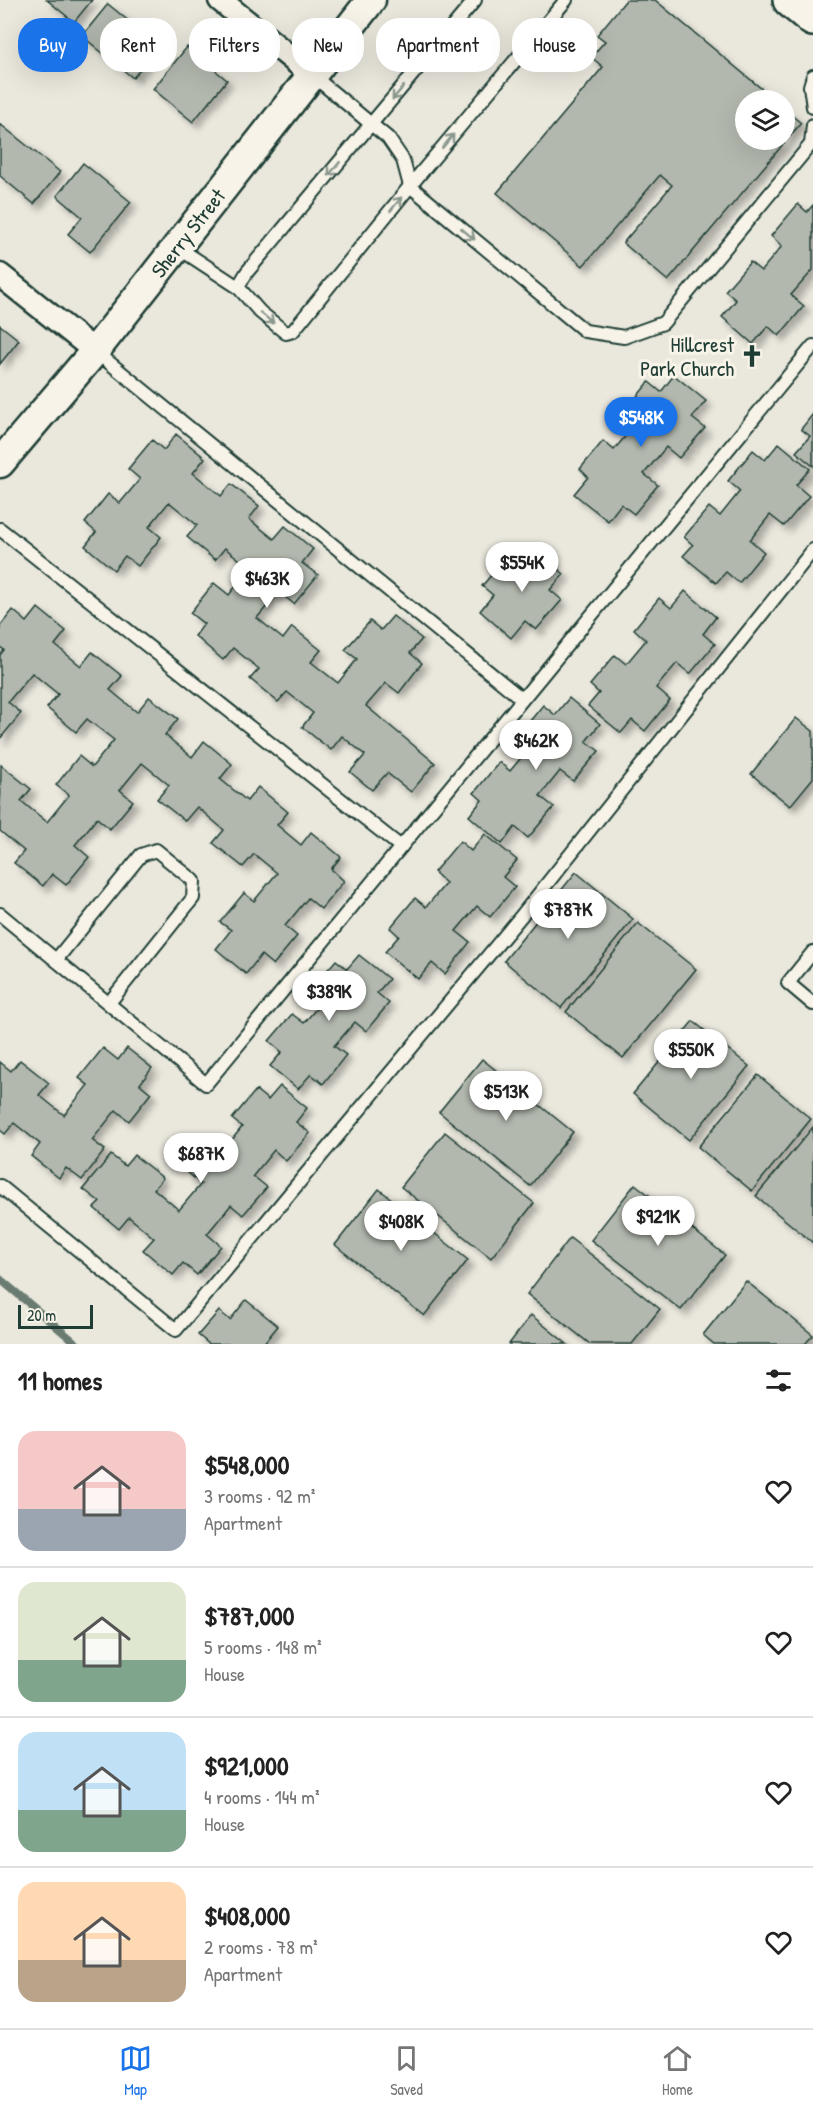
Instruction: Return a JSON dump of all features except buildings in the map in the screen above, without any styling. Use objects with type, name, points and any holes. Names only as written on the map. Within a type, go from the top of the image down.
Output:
[{"type":"main road","points":[[789,0],[813,19]]},
{"type":"street","points":[[220,0],[312,75]]},
{"type":"street","name":"Sherry Street","points":[[0,463],[95,351],[371,0]]},
{"type":"street","points":[[0,275],[95,351]]},
{"type":"lane","points":[[238,287],[247,272],[475,0]]},
{"type":"lane","points":[[177,247],[238,287],[260,312],[286,333],[294,331],[410,186],[566,0]]},
{"type":"lane","points":[[312,75],[388,138],[403,160],[410,186],[585,331],[624,338],[663,324],[811,144],[813,125]]},
{"type":"lane","points":[[813,76],[810,87],[813,107]]},
{"type":"lane","points":[[0,914],[206,1083],[813,346]]},
{"type":"lane","points":[[95,351],[522,699]]},
{"type":"lane","points":[[0,529],[401,847]]},
{"type":"lane","points":[[0,1186],[176,1330],[522,915],[813,550]]},
{"type":"lane","points":[[56,960],[141,855],[156,850],[164,856],[194,881],[193,898],[109,1003]]},
{"type":"lane","points":[[813,952],[788,983],[813,1004]]},
{"type":"waterway","points":[[0,1279],[77,1344]]},
{"type":"place","name":"Hillcrest Park Church","points":[[752,356]]}]
